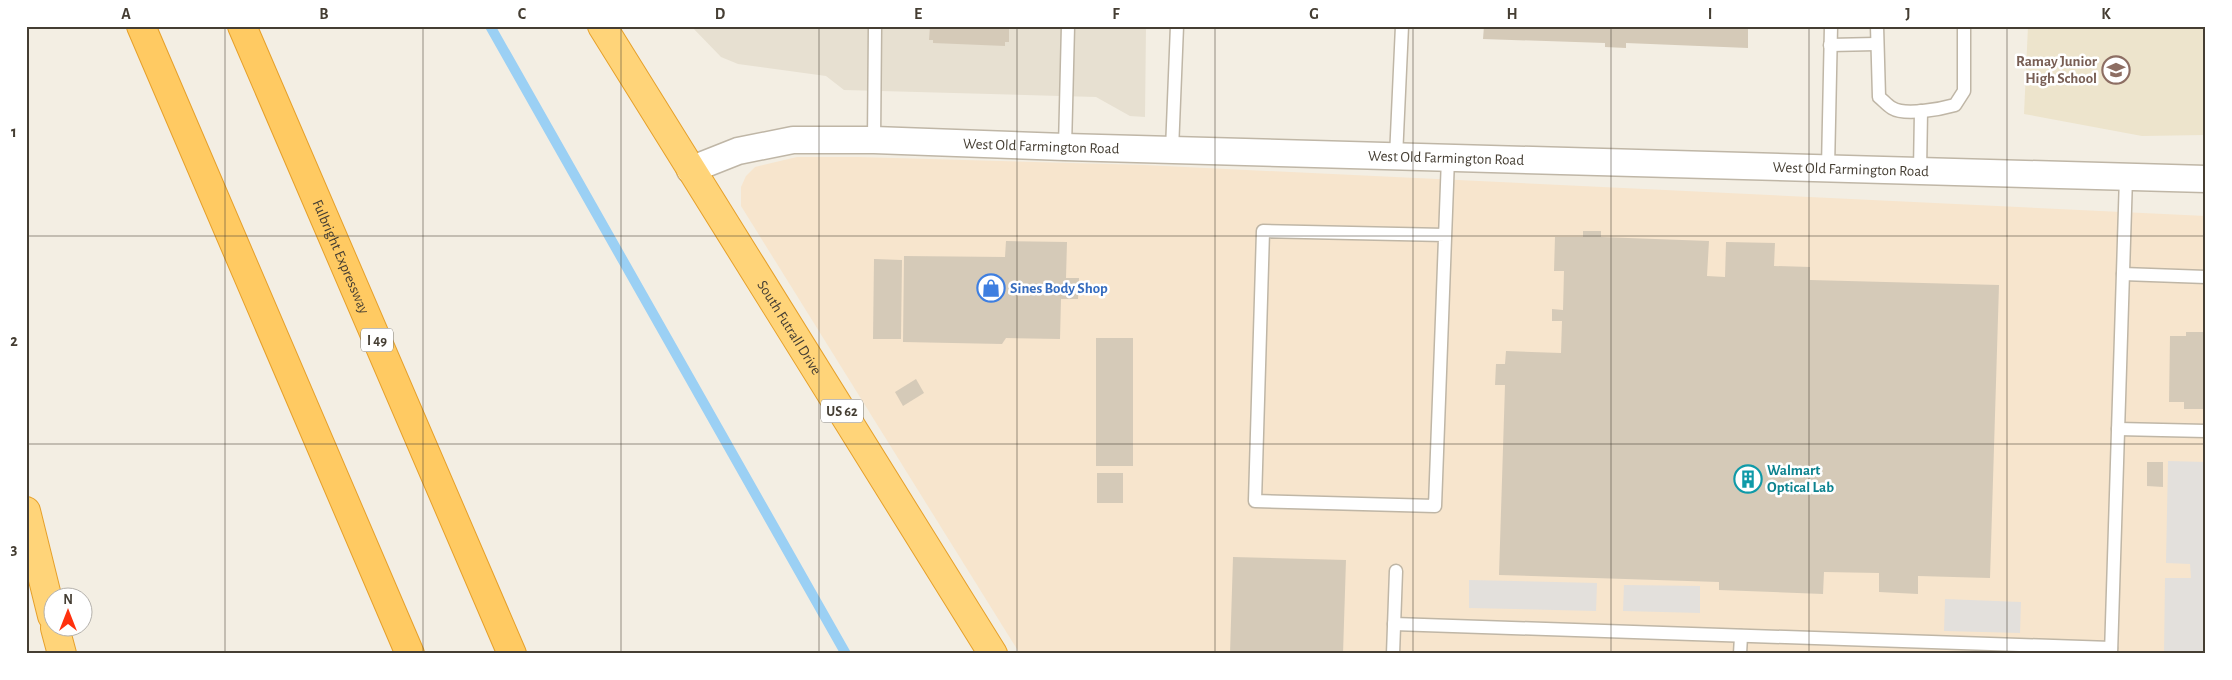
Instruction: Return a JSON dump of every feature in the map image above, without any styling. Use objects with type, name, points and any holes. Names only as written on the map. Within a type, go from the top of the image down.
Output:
[{"type":"highway","points":[[141,26],[410,654]]},
{"type":"highway","name":"Fulbright Expressway","points":[[242,26],[512,654]]},
{"type":"highway","name":"South Futrall Drive","points":[[602,26],[993,654]]},
{"type":"highway","points":[[26,511],[45,588]]},
{"type":"highway","points":[[58,638],[62,654]]},
{"type":"street","name":"West Old Farmington Road","points":[[690,170],[738,151],[793,140],[874,140],[2206,179]]},
{"type":"lane","points":[[874,140],[875,26]]},
{"type":"lane","points":[[1065,147],[1068,26]]},
{"type":"lane","points":[[1172,150],[1177,26]]},
{"type":"lane","points":[[1396,156],[1402,26]]},
{"type":"lane","points":[[1828,168],[1831,26]]},
{"type":"lane","points":[[1877,26],[1876,44],[1880,97],[1893,109],[1921,111],[1936,111],[1955,105],[1964,91],[1964,26]]},
{"type":"lane","points":[[1830,44],[1876,44]]},
{"type":"lane","points":[[1920,171],[1921,111]]},
{"type":"lane","points":[[1445,235],[1262,231],[1255,501],[1435,506],[1448,158]]},
{"type":"lane","points":[[1394,624],[2111,651],[2126,177]]},
{"type":"lane","points":[[2123,274],[2206,277]]},
{"type":"lane","points":[[2118,429],[2206,431]]},
{"type":"lane","points":[[1393,654],[1396,571]]},
{"type":"lane","points":[[1740,654],[1741,636]]},
{"type":"shaded area","points":[[691,26],[1146,26],[1145,117],[1130,116],[1096,97],[844,90],[826,76],[738,64],[721,57]]},
{"type":"shaded area","name":"Ramay Junior High School","points":[[2028,26],[2206,26],[2206,135],[2142,136],[2024,114]]},
{"type":"shaded area","points":[[797,157],[1144,165],[2206,216],[2206,654],[1020,654],[741,206],[741,187],[746,176],[755,167]]},
{"type":"shaded area","points":[[2168,461],[2206,462],[2206,654],[2164,654],[2165,578],[2191,578],[2190,564],[2166,563]]},
{"type":"shaded area","points":[[1469,580],[1597,583],[1596,611],[1469,608]]},
{"type":"shaded area","points":[[1624,585],[1700,586],[1700,613],[1623,611]]},
{"type":"shaded area","points":[[1945,599],[2021,602],[2020,633],[1944,631]]},
{"type":"building","points":[[930,26],[1009,26],[1009,42],[1005,42],[1005,46],[933,43],[933,40],[929,40]]},
{"type":"building","points":[[1484,26],[1748,26],[1748,48],[1626,43],[1626,48],[1605,47],[1605,43],[1483,39]]},
{"type":"building","name":"Walmart Optical Lab","points":[[1583,231],[1601,231],[1601,237],[1709,241],[1707,276],[1725,277],[1726,242],[1775,243],[1774,266],[1810,267],[1810,280],[1999,285],[1990,578],[1918,576],[1918,594],[1879,592],[1879,573],[1824,572],[1823,594],[1719,590],[1719,582],[1499,575],[1505,385],[1495,385],[1496,364],[1505,364],[1506,351],[1561,353],[1562,321],[1552,321],[1552,309],[1563,310],[1564,271],[1554,271],[1555,237],[1583,237]]},
{"type":"building","name":"Sines Body Shop","points":[[1006,241],[1067,242],[1066,278],[1079,278],[1078,299],[1061,299],[1060,339],[1006,338],[1002,344],[903,342],[904,256],[1005,257]]},
{"type":"building","points":[[874,259],[902,260],[901,339],[873,339]]},
{"type":"building","points":[[2186,332],[2206,332],[2206,409],[2184,409],[2184,402],[2169,402],[2170,336],[2186,336]]},
{"type":"building","points":[[1096,338],[1133,338],[1133,466],[1096,466]]},
{"type":"building","points":[[916,379],[924,393],[903,406],[895,392]]},
{"type":"building","points":[[2147,462],[2163,462],[2163,487],[2147,486]]},
{"type":"building","points":[[1097,473],[1123,473],[1123,503],[1097,503]]},
{"type":"building","points":[[1233,557],[1346,560],[1343,654],[1230,654]]},
{"type":"waterway","points":[[490,26],[846,654]]},
{"type":"place","name":"Ramay Junior High School","points":[[2116,70]]},
{"type":"place","name":"Sines Body Shop","points":[[991,288]]},
{"type":"place","name":"Walmart Optical Lab","points":[[1748,479]]}]
